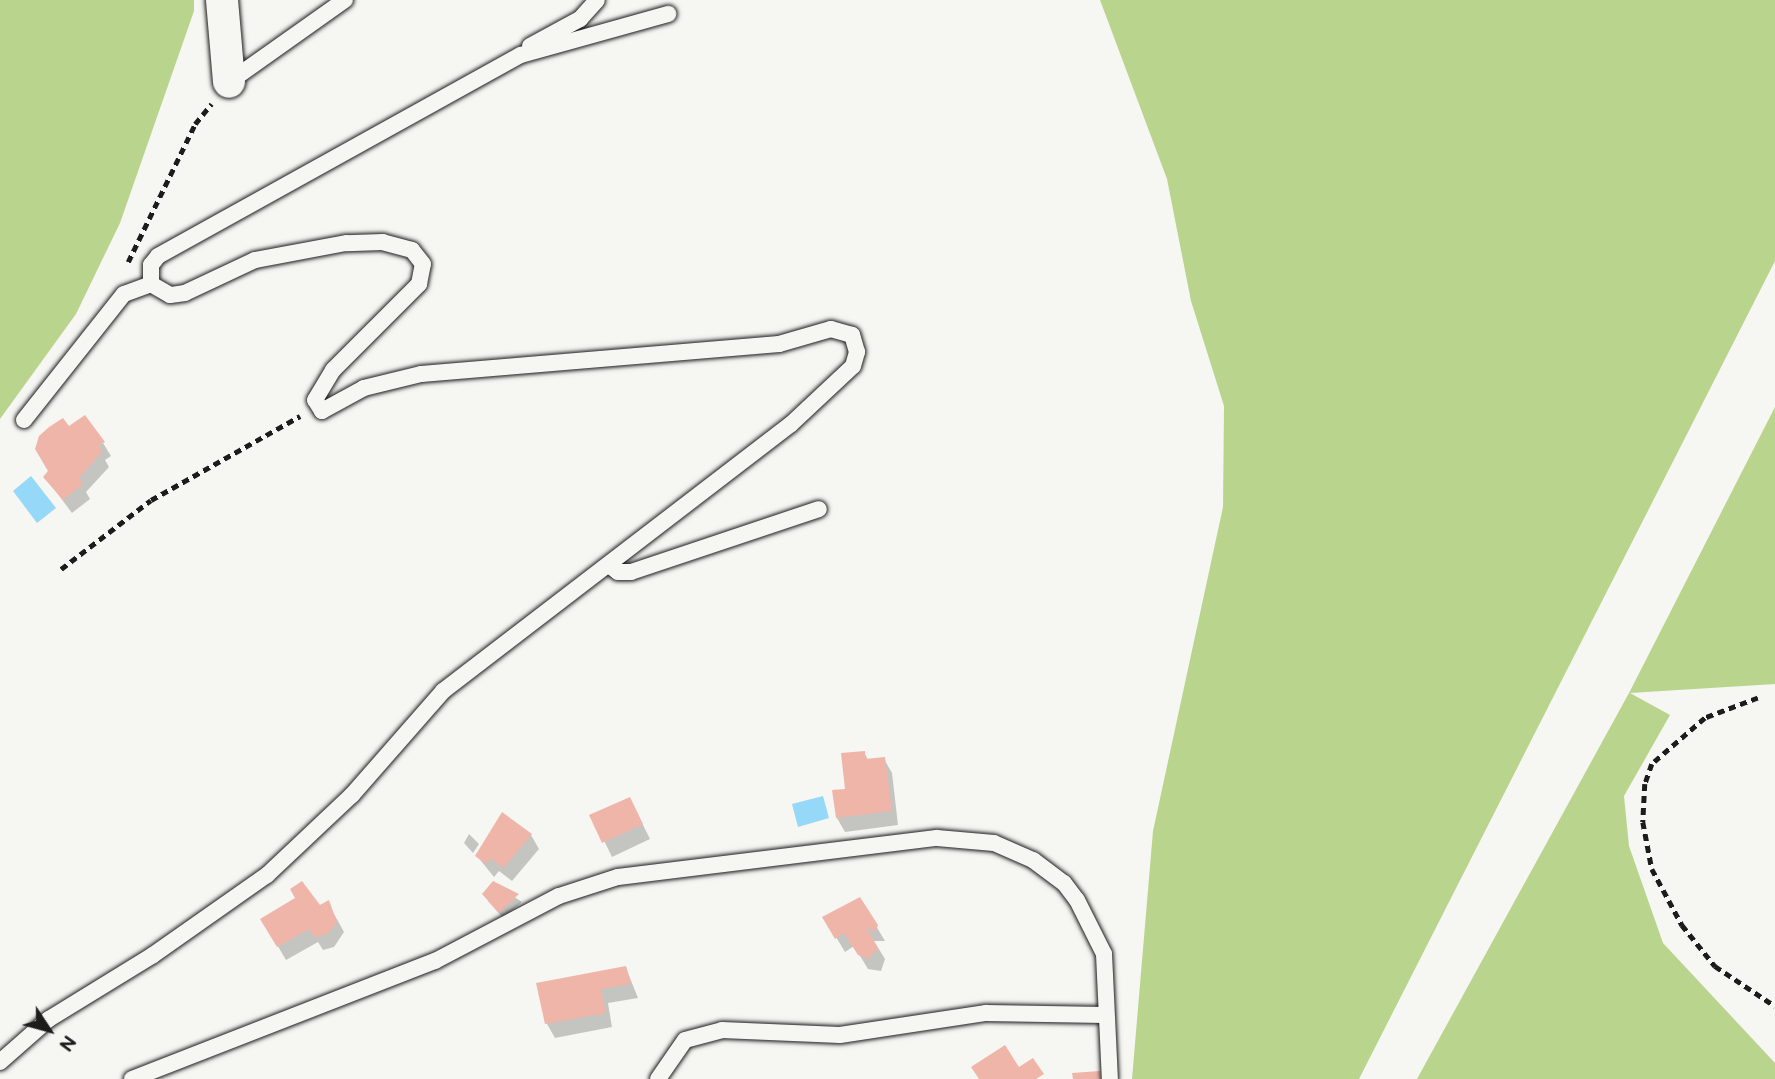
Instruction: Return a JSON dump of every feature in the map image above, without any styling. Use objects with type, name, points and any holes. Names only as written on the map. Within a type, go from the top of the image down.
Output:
[{"type":"street","points":[[222,0],[229,82]]},
{"type":"lane","points":[[229,82],[345,0]]},
{"type":"lane","points":[[521,55],[537,40],[580,19],[597,0]]},
{"type":"lane","points":[[151,284],[151,265],[158,256],[521,55],[668,14]]},
{"type":"lane","points":[[0,1062],[49,1019],[153,955],[267,874],[352,795],[443,691],[609,565],[841,381],[853,366],[857,352],[852,335],[831,329],[779,344],[421,374],[364,388],[329,411],[316,407],[315,400],[326,379],[350,349],[419,284],[423,264],[412,250],[383,242],[346,243],[255,260],[185,293],[170,295],[151,284],[134,288],[102,318],[24,420]]},
{"type":"lane","points":[[609,565],[618,572],[631,572],[819,509]]},
{"type":"lane","points":[[132,1079],[435,961],[559,896],[618,877],[937,838],[994,843],[1033,860],[1064,883],[1087,916],[1104,954],[1110,1079]]},
{"type":"lane","points":[[658,1079],[685,1040],[722,1030],[840,1035],[950,1015],[1105,1015]]},
{"type":"path","points":[[134,288],[127,257],[195,124],[229,82]]},
{"type":"path","points":[[61,569],[151,500],[316,407]]},
{"type":"path","points":[[1758,698],[1705,718],[1652,764],[1645,784],[1643,822],[1651,869],[1682,925],[1715,966],[1775,1006]]},
{"type":"green space","points":[[0,0],[194,0],[194,11],[120,223],[76,314],[0,419]]},
{"type":"green space","points":[[1100,0],[1775,0],[1775,261],[1359,1079],[1132,1079],[1153,831],[1223,507],[1224,406],[1191,301],[1167,179]]},
{"type":"green space","points":[[1775,407],[1775,684],[1630,693],[1670,715],[1624,796],[1629,846],[1663,943],[1775,1063],[1775,1079],[1417,1079],[1629,693]]},
{"type":"water","points":[[31,476],[56,508],[37,523],[13,491]]},
{"type":"water","points":[[823,796],[829,818],[798,827],[792,804]]},
{"type":"building","points":[[85,415],[105,442],[99,445],[102,452],[79,478],[83,484],[63,500],[43,477],[48,471],[35,449],[39,436],[49,427],[63,418],[69,426]]},
{"type":"building","points":[[865,751],[865,759],[885,757],[892,811],[836,818],[832,790],[845,789],[841,753]]},
{"type":"building","points":[[630,797],[643,824],[602,843],[589,815]]},
{"type":"building","points":[[502,812],[532,834],[503,868],[490,858],[486,864],[475,856]]},
{"type":"building","points":[[302,881],[320,905],[329,900],[337,923],[327,934],[314,937],[309,929],[277,947],[260,919],[295,898],[290,889]]},
{"type":"building","points":[[493,881],[519,894],[499,913],[482,894]]},
{"type":"building","points":[[860,897],[878,925],[876,931],[867,928],[878,949],[868,959],[858,955],[844,933],[835,939],[822,917]]},
{"type":"building","points":[[626,966],[631,984],[601,989],[606,1013],[545,1024],[536,983]]},
{"type":"building","points":[[1005,1045],[1019,1067],[1033,1058],[1044,1074],[1036,1079],[979,1079],[971,1067]]},
{"type":"building","points":[[1100,1071],[1101,1079],[1073,1079],[1072,1073]]}]
